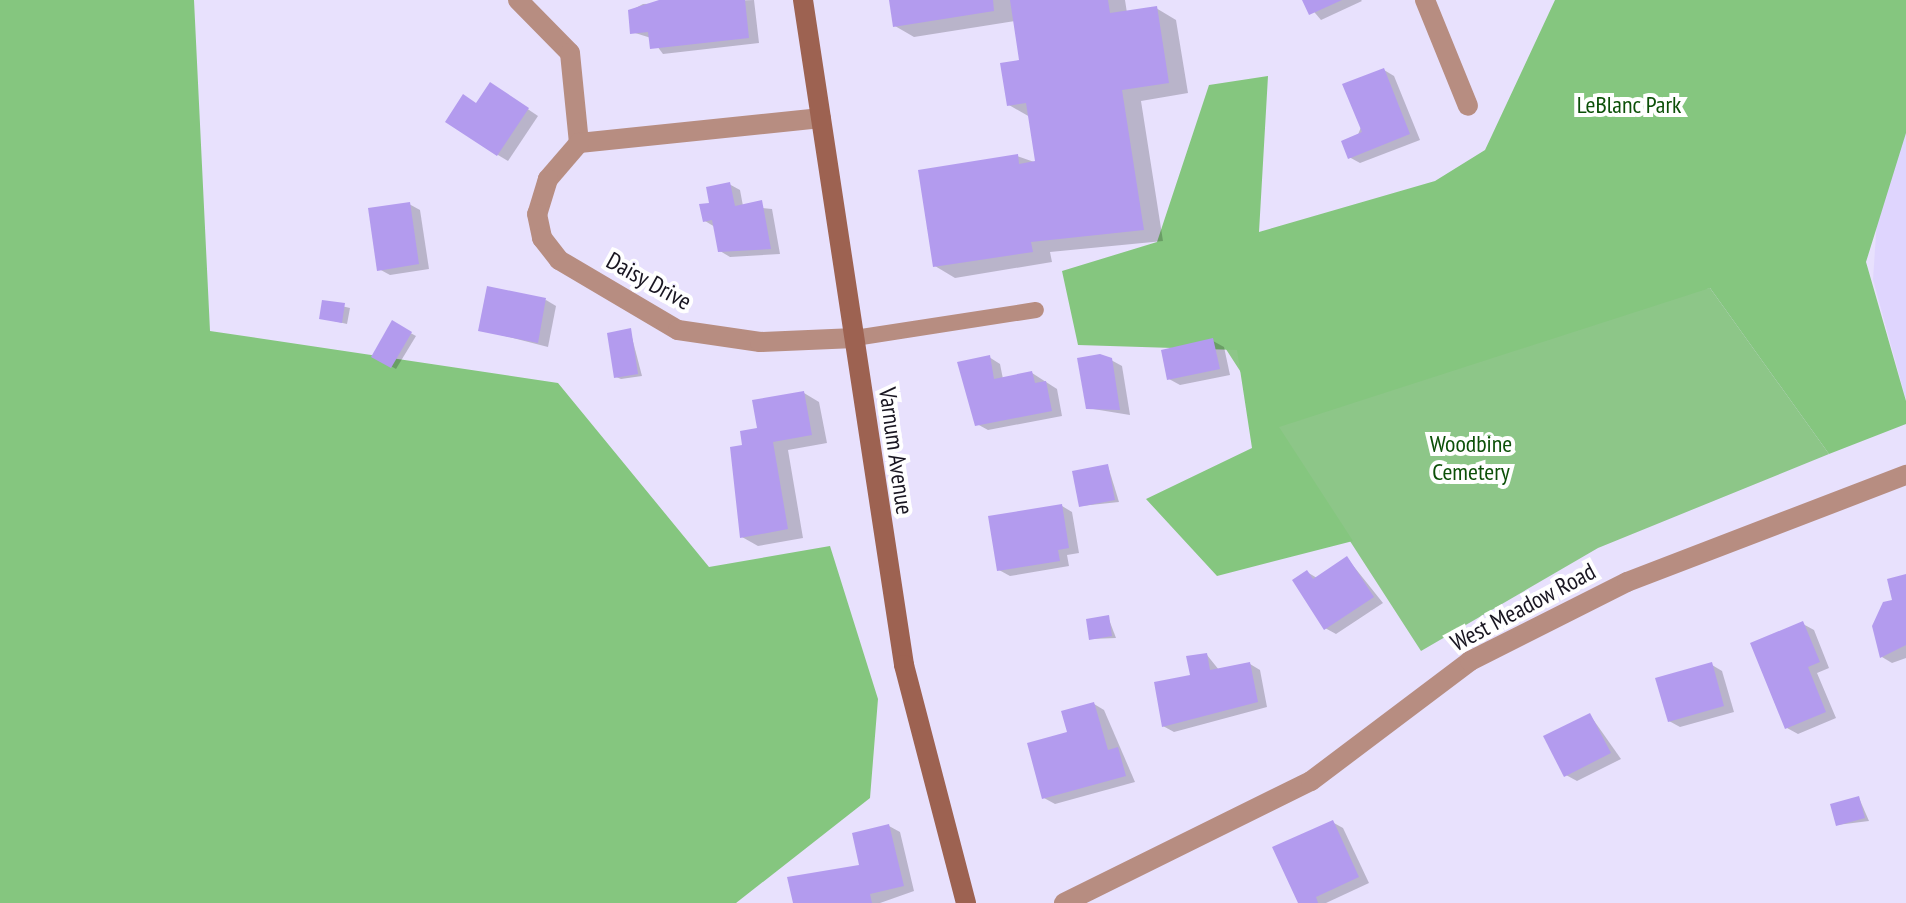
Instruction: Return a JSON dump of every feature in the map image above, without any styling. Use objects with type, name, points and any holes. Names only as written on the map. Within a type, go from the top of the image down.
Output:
[{"type":"main road","name":"Varnum Avenue","points":[[803,0],[904,665],[966,903]]},
{"type":"street","points":[[518,0],[570,53],[579,143],[821,118]]},
{"type":"street","points":[[1425,0],[1468,106]]},
{"type":"street","name":"Daisy Drive","points":[[579,143],[548,179],[537,214],[542,238],[559,260],[678,330],[760,342],[855,338]]},
{"type":"street","name":"West Meadow Road","points":[[1064,903],[1311,781],[1470,661],[1627,582],[1906,475]]},
{"type":"lane","points":[[855,338],[1036,310]]},
{"type":"shaded area","points":[[1906,20],[1906,400],[1873,280],[1888,51]]},
{"type":"green space","points":[[0,0],[194,0],[210,331],[558,383],[709,567],[830,546],[878,699],[870,798],[736,903],[0,903]]},
{"type":"green space","name":"LeBlanc Park","points":[[1555,0],[1906,0],[1906,133],[1866,262],[1906,401],[1906,424],[1829,454],[1710,288],[1279,427],[1353,541],[1217,576],[1146,499],[1252,448],[1237,350],[1078,345],[1062,271],[1157,242],[1209,85],[1268,76],[1259,232],[1435,181],[1485,150]]},
{"type":"green space","name":"Woodbine Cemetery","points":[[1710,288],[1829,454],[1598,548],[1421,651],[1222,343]]},
{"type":"building","points":[[659,0],[745,0],[749,38],[650,49],[648,32],[630,34],[628,10]]},
{"type":"building","points":[[889,0],[993,0],[994,11],[893,27]]},
{"type":"building","points":[[1010,0],[1108,0],[1110,13],[1157,6],[1169,83],[1122,90],[1144,230],[1031,242],[1033,252],[933,267],[918,170],[1018,154],[1019,164],[1035,161],[1026,103],[1007,106],[1000,63],[1019,60]]},
{"type":"building","points":[[1302,0],[1342,0],[1309,15]]},
{"type":"building","points":[[1384,68],[1410,134],[1348,159],[1341,141],[1362,132],[1342,84]]},
{"type":"building","points":[[490,82],[529,108],[497,156],[445,122],[463,94],[476,103]]},
{"type":"building","points":[[730,182],[735,206],[762,200],[771,249],[718,252],[712,220],[703,222],[699,204],[709,203],[706,187]]},
{"type":"building","points":[[410,202],[419,264],[377,271],[368,208]]},
{"type":"building","points":[[487,286],[546,298],[538,343],[478,331]]},
{"type":"building","points":[[322,300],[345,303],[342,323],[319,319]]},
{"type":"building","points":[[392,320],[412,332],[391,368],[371,357]]},
{"type":"building","points":[[631,328],[638,374],[614,378],[607,333]]},
{"type":"building","points":[[1213,338],[1220,369],[1167,380],[1161,350]]},
{"type":"building","points":[[1100,354],[1112,358],[1120,410],[1086,409],[1077,358]]},
{"type":"building","points":[[990,355],[994,379],[1032,371],[1035,383],[1046,381],[1052,411],[975,426],[957,362]]},
{"type":"building","points":[[804,391],[812,435],[773,442],[788,529],[740,538],[730,447],[742,445],[740,431],[757,428],[752,400]]},
{"type":"building","points":[[1108,464],[1115,500],[1079,507],[1072,471]]},
{"type":"building","points":[[1062,504],[1069,548],[1058,550],[1060,561],[997,571],[988,516]]},
{"type":"building","points":[[1347,556],[1374,597],[1324,630],[1292,580],[1307,570],[1313,579]]},
{"type":"building","points":[[1906,574],[1906,645],[1880,658],[1872,626],[1883,602],[1892,600],[1887,579]]},
{"type":"building","points":[[1109,615],[1112,636],[1089,640],[1086,619]]},
{"type":"building","points":[[1803,621],[1820,662],[1808,667],[1826,712],[1785,729],[1750,643]]},
{"type":"building","points":[[1207,653],[1210,670],[1250,662],[1258,702],[1162,727],[1154,682],[1190,675],[1186,656]]},
{"type":"building","points":[[1712,662],[1724,706],[1668,722],[1655,678]]},
{"type":"building","points":[[1094,702],[1108,750],[1118,747],[1126,776],[1042,799],[1027,743],[1067,732],[1061,711]]},
{"type":"building","points":[[1590,713],[1611,753],[1564,777],[1543,736]]},
{"type":"building","points":[[1859,796],[1865,818],[1836,826],[1830,804]]},
{"type":"building","points":[[1333,820],[1359,877],[1316,897],[1318,903],[1298,903],[1272,847]]},
{"type":"building","points":[[889,824],[904,886],[870,894],[872,903],[793,903],[787,877],[859,865],[852,833]]}]
